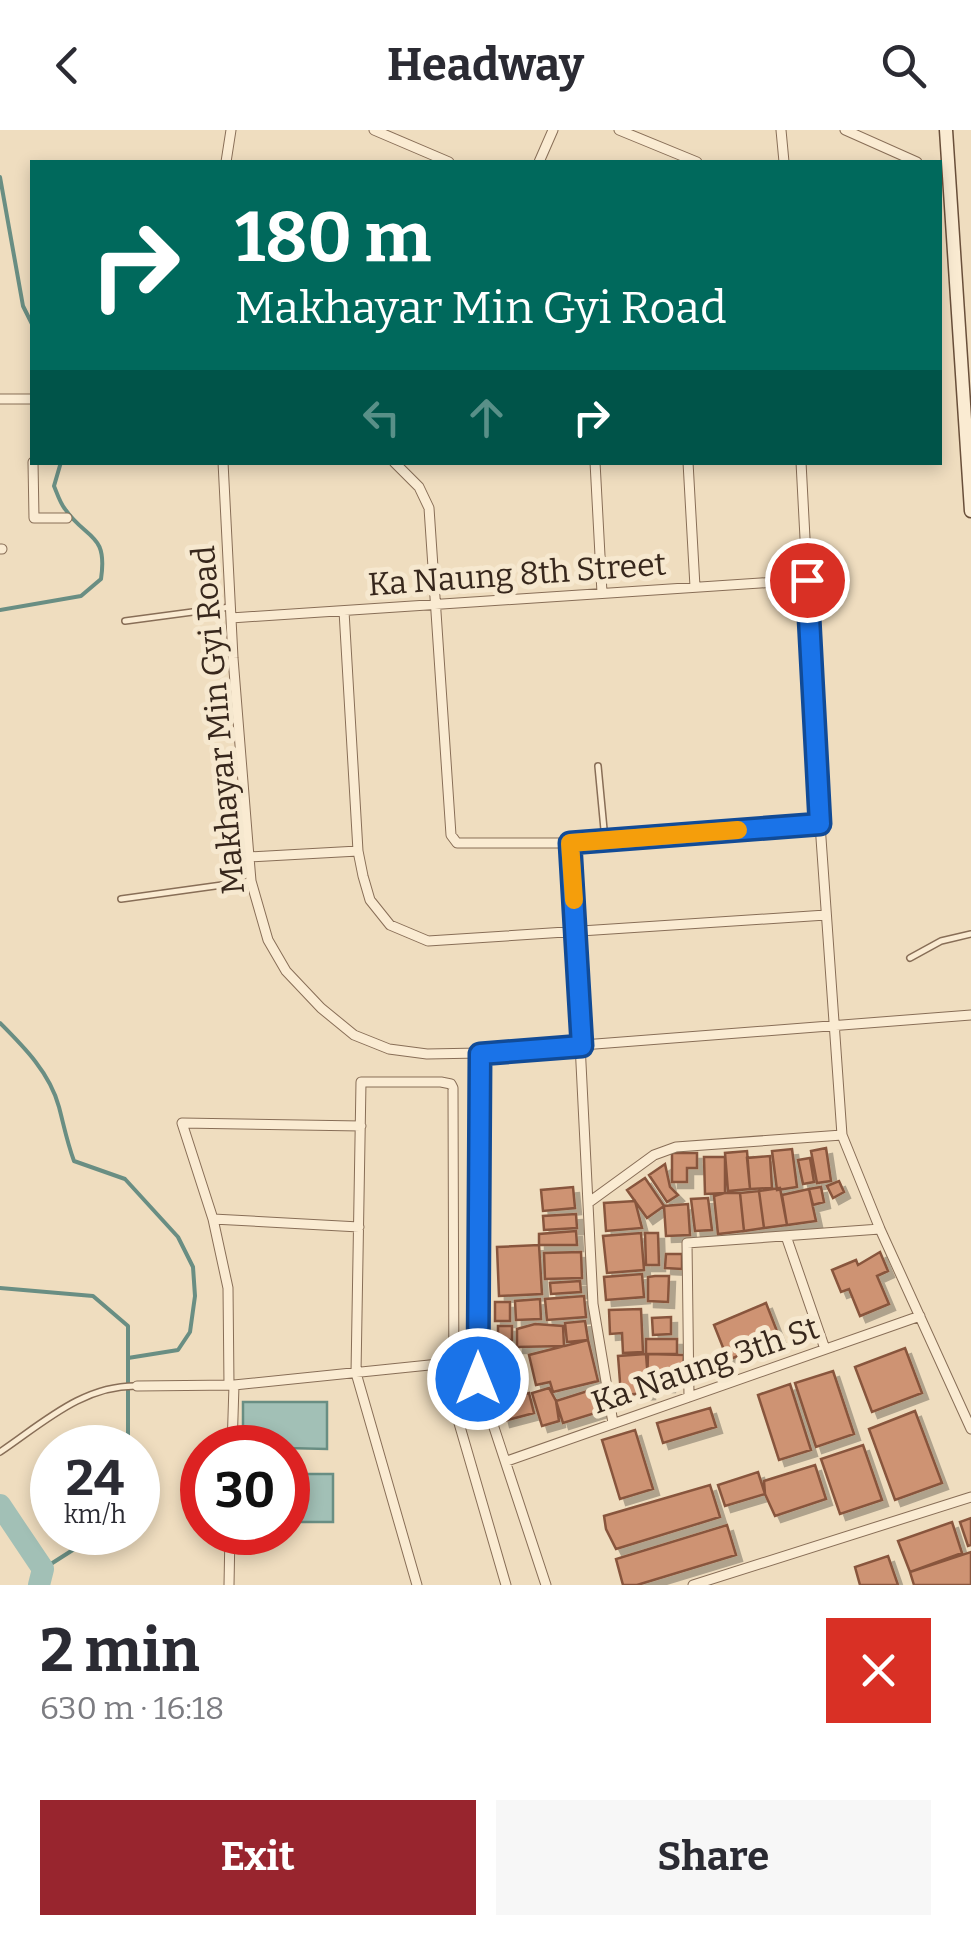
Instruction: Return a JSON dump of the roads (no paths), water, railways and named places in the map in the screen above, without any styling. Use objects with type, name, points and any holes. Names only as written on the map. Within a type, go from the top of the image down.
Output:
[{"type":"main road","points":[[946,130],[944,175],[971,511]]},
{"type":"street","points":[[226,160],[231,130]]},
{"type":"street","points":[[374,130],[444,160]]},
{"type":"street","points":[[540,160],[553,130]]},
{"type":"street","points":[[618,130],[692,160]]},
{"type":"street","points":[[781,130],[784,160]]},
{"type":"street","points":[[845,130],[912,160]]},
{"type":"street","points":[[0,399],[30,398]]},
{"type":"street","points":[[33,465],[34,518],[67,518]]},
{"type":"street","name":"Makhayar Min Gyi Road","points":[[223,465],[252,882],[268,940],[286,972],[354,1035],[389,1049],[480,1054],[971,1015]]},
{"type":"street","points":[[397,465],[418,486],[428,508],[451,835],[458,843],[570,843],[820,824]]},
{"type":"street","points":[[595,465],[602,594]]},
{"type":"street","points":[[688,465],[695,587]]},
{"type":"street","points":[[802,465],[820,824],[842,1135],[971,1429]]},
{"type":"street","name":"Ka Naung 8th Street","points":[[231,613],[344,611],[807,580]]},
{"type":"street","points":[[344,611],[358,851],[370,900],[390,924],[428,941],[826,914]]},
{"type":"street","points":[[570,843],[592,1304],[614,1423]]},
{"type":"street","points":[[249,857],[358,851]]},
{"type":"street","points":[[480,1054],[478,1379],[546,1585]]},
{"type":"street","points":[[417,1585],[356,1373],[362,1082],[451,1084],[454,1406],[506,1585]]},
{"type":"street","points":[[232,1425],[228,1288],[213,1219],[182,1123],[360,1126]]},
{"type":"street","points":[[588,1203],[654,1156],[676,1147],[842,1135]]},
{"type":"street","points":[[213,1219],[358,1227]]},
{"type":"street","points":[[688,1397],[687,1243],[880,1228]]},
{"type":"street","points":[[786,1236],[825,1349]]},
{"type":"street","name":"Ka Naung 3th St","points":[[507,1460],[920,1316]]},
{"type":"street","points":[[137,1386],[232,1385],[478,1360]]},
{"type":"street","points":[[693,1585],[971,1497]]},
{"type":"street","points":[[229,1585],[230,1555]]},
{"type":"lane","points":[[125,621],[231,613]]},
{"type":"lane","points":[[598,766],[605,840]]},
{"type":"lane","points":[[121,899],[252,882]]},
{"type":"lane","points":[[910,958],[941,941],[971,934]]},
{"type":"lane","points":[[0,1452],[80,1397],[115,1385],[137,1386]]},
{"type":"water","points":[[243,1402],[327,1402],[327,1449],[310,1449],[310,1425],[243,1425]]},
{"type":"water","points":[[310,1474],[333,1474],[333,1522],[310,1522]]},
{"type":"waterway","points":[[0,177],[23,306],[30,320]]},
{"type":"waterway","points":[[0,610],[81,596],[101,579],[98,544],[65,509],[54,486],[60,465]]},
{"type":"waterway","points":[[0,1023],[27,1051],[49,1083],[74,1161],[125,1179],[178,1237],[193,1267],[195,1296],[190,1332],[178,1350],[128,1358]]},
{"type":"waterway","points":[[0,1288],[93,1296],[128,1326],[128,1425]]},
{"type":"waterway","points":[[0,1505],[43,1569],[39,1585]]},
{"type":"waterway","points":[[43,1569],[65,1555]]}]
